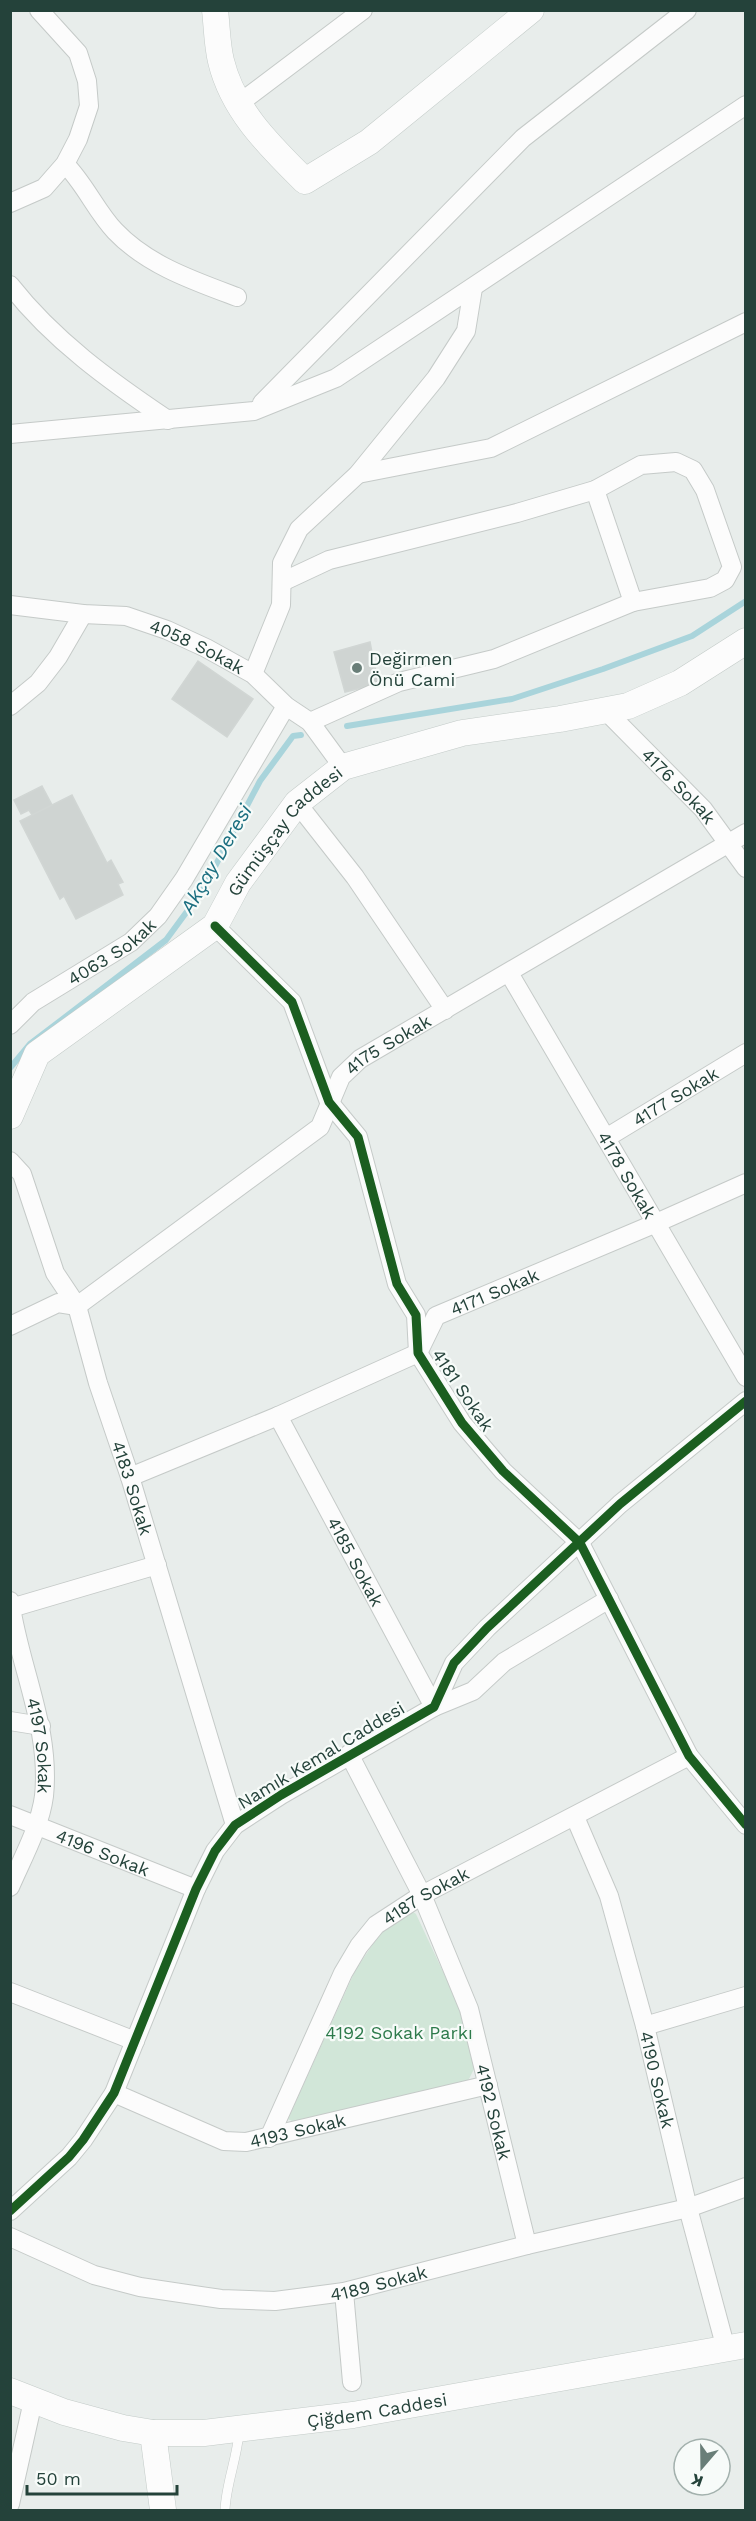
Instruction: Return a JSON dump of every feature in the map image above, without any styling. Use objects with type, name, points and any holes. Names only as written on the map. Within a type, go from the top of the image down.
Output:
[{"type":"street","points":[[10,203],[44,188],[65,164],[78,140],[89,106],[87,81],[78,53],[39,10]]},
{"type":"street","points":[[215,10],[220,61],[237,105],[275,151],[305,181],[369,142],[531,10]]},
{"type":"street","points":[[237,105],[363,10]]},
{"type":"street","points":[[254,411],[319,348],[523,138],[687,10]]},
{"type":"street","points":[[10,434],[254,411],[336,378],[746,105]]},
{"type":"street","points":[[65,164],[78,177],[90,199],[115,232],[146,256],[188,279],[237,297]]},
{"type":"street","points":[[10,285],[68,346],[118,386],[168,420]]},
{"type":"street","points":[[253,674],[281,605],[282,563],[299,529],[358,474],[436,378],[466,331],[473,288]]},
{"type":"street","points":[[358,474],[491,448],[746,322]]},
{"type":"street","points":[[282,582],[329,561],[517,513],[595,490],[641,465],[676,462],[693,470],[705,490],[732,567],[725,580],[710,588],[633,602],[494,659],[399,682],[310,722]]},
{"type":"street","points":[[595,490],[633,602]]},
{"type":"street","name":"4058 Sokak","points":[[10,605],[83,614],[126,616],[167,630],[253,674],[286,706],[310,722],[343,767]]},
{"type":"street","points":[[10,706],[38,683],[58,657],[83,614]]},
{"type":"street","name":"Gümüşçay Caddesi","points":[[10,1116],[37,1054],[215,926],[238,883],[297,803],[343,767],[462,733],[627,706],[680,683],[746,641]]},
{"type":"street","name":"4063 Sokak","points":[[10,1025],[33,1002],[131,942],[158,916],[190,869],[286,706]]},
{"type":"street","name":"4176 Sokak","points":[[605,710],[703,809],[746,868]]},
{"type":"street","points":[[297,803],[355,877],[445,1010]]},
{"type":"street","name":"4175 Sokak","points":[[77,1306],[320,1127],[341,1077],[360,1059],[746,833]]},
{"type":"street","name":"4181 Sokak","points":[[215,926],[292,1002],[329,1102],[358,1137],[397,1284],[416,1315],[418,1353],[462,1423],[503,1471],[580,1543],[689,1756],[746,1825]]},
{"type":"street","name":"4178 Sokak","points":[[509,973],[654,1224],[746,1377]]},
{"type":"street","name":"4177 Sokak","points":[[606,1138],[746,1053]]},
{"type":"street","name":"4183 Sokak","points":[[10,1161],[22,1174],[55,1274],[77,1306],[98,1383],[130,1477],[235,1825]]},
{"type":"street","name":"4171 Sokak","points":[[418,1353],[436,1316],[746,1183]]},
{"type":"street","points":[[10,1326],[58,1303],[77,1306]]},
{"type":"street","points":[[130,1477],[278,1416],[418,1353]]},
{"type":"street","name":"Namık Kemal Caddesi","points":[[13,2204],[69,2157],[114,2093],[196,1889],[215,1851],[235,1825],[350,1754],[434,1707],[454,1663],[487,1628],[620,1504],[746,1401]]},
{"type":"street","name":"4185 Sokak","points":[[278,1416],[434,1707]]},
{"type":"street","points":[[11,1604],[157,1565]]},
{"type":"street","points":[[434,1707],[473,1691],[504,1662],[609,1599]]},
{"type":"street","name":"4197 Sokak","points":[[10,1887],[44,1798],[45,1764],[41,1726],[11,1604]]},
{"type":"street","points":[[10,1721],[41,1726]]},
{"type":"street","name":"4192 Sokak","points":[[350,1754],[422,1895],[469,2009],[527,2245]]},
{"type":"street","name":"4187 Sokak","points":[[269,2138],[343,1973],[359,1946],[376,1925],[422,1895],[689,1756]]},
{"type":"street","name":"4196 Sokak","points":[[10,1815],[36,1823],[196,1889]]},
{"type":"street","name":"4190 Sokak","points":[[575,1817],[609,1896],[645,2026],[688,2208],[736,2347]]},
{"type":"street","points":[[10,1992],[135,2041]]},
{"type":"street","points":[[645,2026],[746,1996]]},
{"type":"street","name":"4193 Sokak","points":[[114,2093],[224,2141],[246,2142],[488,2085]]},
{"type":"street","name":"4189 Sokak","points":[[10,2237],[94,2275],[140,2287],[221,2300],[275,2301],[344,2292],[527,2245],[688,2208],[746,2187]]},
{"type":"street","points":[[344,2292],[352,2382]]},
{"type":"street","name":"Çiğdem Caddesi","points":[[22,2396],[95,2421],[153,2433],[177,2434],[240,2430],[353,2415],[736,2347]]},
{"type":"street","points":[[10,2504],[22,2396]]},
{"type":"street","points":[[153,2433],[163,2511]]},
{"type":"lane","points":[[225,2511],[226,2496],[237,2457],[240,2430]]},
{"type":"green space","name":"4192 Sokak Parkı","points":[[413,1912],[416,1914],[460,2008],[474,2069],[468,2081],[297,2124],[288,2119],[355,1971],[381,1932]]},
{"type":"building","name":"Değirmen Önü Cami","points":[[370,642],[378,684],[345,692],[334,652]]},
{"type":"building","points":[[198,661],[253,699],[227,737],[172,699]]},
{"type":"building","points":[[42,786],[52,805],[32,815],[29,810],[21,814],[14,800]]},
{"type":"building","points":[[72,795],[107,863],[111,860],[123,882],[118,884],[123,895],[76,919],[64,896],[60,899],[20,821]]},
{"type":"waterway","name":"Akçay Deresi","points":[[347,726],[512,699],[692,636],[746,601]]},
{"type":"waterway","name":"Akçay Deresi","points":[[10,1068],[30,1044],[166,940],[202,891],[260,781],[293,736],[301,735]]},
{"type":"cycle path","points":[[215,926],[292,1002],[329,1102],[358,1137],[397,1284],[416,1315],[418,1353],[462,1423],[503,1471],[580,1543],[689,1756],[746,1825]]},
{"type":"cycle path","points":[[10,2211],[69,2157],[114,2093],[196,1889],[215,1851],[235,1825],[281,1795],[434,1707],[454,1663],[487,1628],[620,1504],[746,1401]]},
{"type":"place","name":"Değirmen Önü Cami","points":[[357,668]]}]
